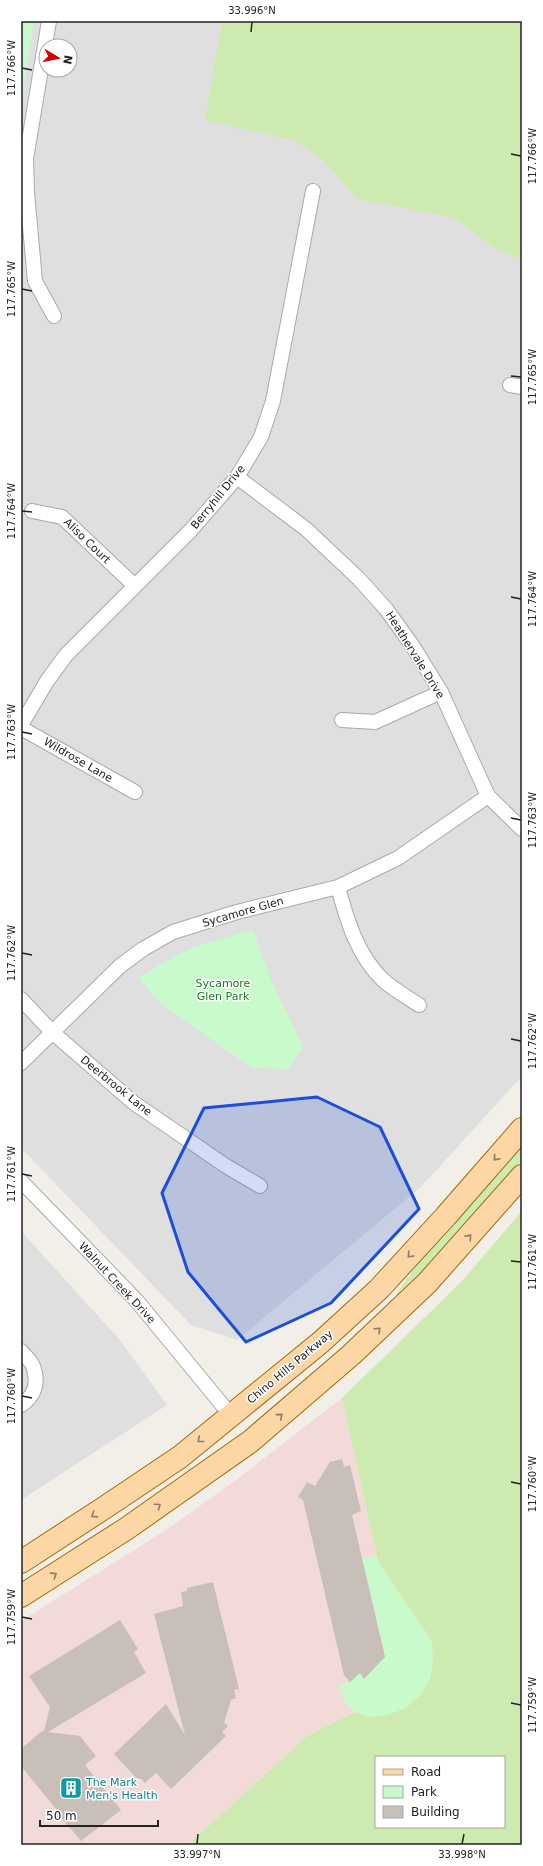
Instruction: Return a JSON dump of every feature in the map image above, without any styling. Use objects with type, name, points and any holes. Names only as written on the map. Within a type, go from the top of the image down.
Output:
[{"type":"main road","name":"Chino Hills Parkway","points":[[21,1562],[180,1457],[321,1342],[379,1289],[446,1216],[522,1129]]},
{"type":"main road","points":[[21,1596],[126,1529],[251,1441],[351,1355],[427,1283],[522,1176]]},
{"type":"street","points":[[49,21],[26,159],[27,193],[35,281],[54,316]]},
{"type":"street","name":"Berryhill Drive","points":[[21,726],[47,681],[66,655],[191,530],[237,477],[261,437],[273,401],[313,191]]},
{"type":"street","name":"Heathervale Drive","points":[[237,477],[306,529],[359,579],[386,609],[412,645],[440,692],[488,796],[522,829]]},
{"type":"street","name":"Aliso Court","points":[[32,511],[62,517],[135,586]]},
{"type":"street","points":[[342,720],[375,722],[440,692]]},
{"type":"street","name":"Wildrose Lane","points":[[21,726],[135,792]]},
{"type":"street","name":"Sycamore Glen","points":[[21,1063],[120,966],[142,949],[173,932],[237,912],[338,887],[398,858],[488,796]]},
{"type":"street","points":[[338,887],[348,922],[362,954],[383,980],[419,1004]]},
{"type":"street","name":"Deerbrook Lane","points":[[21,999],[52,1032],[134,1103],[226,1166],[260,1186]]},
{"type":"street","name":"Walnut Creek Drive","points":[[21,1181],[137,1301],[224,1407]]},
{"type":"street","points":[[21,1351],[33,1365],[37,1385],[28,1400],[21,1405]]},
{"type":"highlighted area","points":[[317,1097],[380,1127],[419,1209],[331,1303],[246,1342],[188,1272],[162,1193],[204,1108]]},
{"type":"shaded area","points":[[21,21],[222,21],[206,120],[295,141],[321,158],[357,199],[454,218],[497,250],[522,260],[522,1076],[421,1187],[237,1340],[191,1325],[21,1148]]},
{"type":"shaded area","points":[[21,1231],[119,1339],[167,1405],[21,1500]]},
{"type":"shaded area","points":[[342,1398],[378,1561],[431,1640],[370,1717],[307,1736],[188,1845],[21,1845],[21,1621],[166,1530],[236,1480]]},
{"type":"green space","points":[[21,21],[34,21],[21,105]]},
{"type":"green space","points":[[222,21],[522,21],[522,260],[497,250],[454,218],[357,199],[321,158],[295,141],[205,120]]},
{"type":"green space","name":"Sycamore Glen Park","points":[[253,930],[271,981],[303,1046],[288,1069],[252,1068],[161,1004],[139,978],[175,956],[194,947]]},
{"type":"green space","points":[[522,1146],[522,1160],[446,1249],[395,1296],[416,1266]]},
{"type":"green space","points":[[522,1211],[522,1845],[188,1845],[307,1736],[355,1712],[370,1717],[421,1695],[430,1678],[433,1661],[431,1640],[378,1561],[342,1398],[462,1281]]},
{"type":"green space","points":[[377,1556],[378,1561],[431,1640],[433,1661],[430,1678],[421,1695],[406,1708],[388,1715],[370,1717],[355,1712],[343,1699],[338,1684],[350,1682],[360,1673],[364,1678],[385,1657],[362,1558]]},
{"type":"building","points":[[342,1459],[344,1467],[350,1465],[361,1511],[352,1515],[385,1657],[364,1679],[360,1673],[350,1682],[344,1675],[303,1500],[298,1497],[307,1482],[315,1486],[330,1462]]},
{"type":"building","points":[[213,1582],[239,1689],[234,1690],[236,1698],[231,1700],[224,1723],[228,1726],[222,1732],[226,1736],[171,1789],[156,1773],[145,1783],[140,1778],[138,1780],[114,1754],[166,1704],[185,1735],[154,1614],[183,1606],[181,1592],[187,1591],[187,1588]]},
{"type":"building","points":[[120,1620],[138,1649],[134,1652],[146,1673],[48,1732],[80,1736],[96,1756],[85,1765],[121,1810],[81,1841],[21,1766],[21,1749],[42,1731],[44,1731],[50,1707],[29,1676]]},
{"type":"place","name":"The Mark Men's Health","points":[[71,1788]]}]
